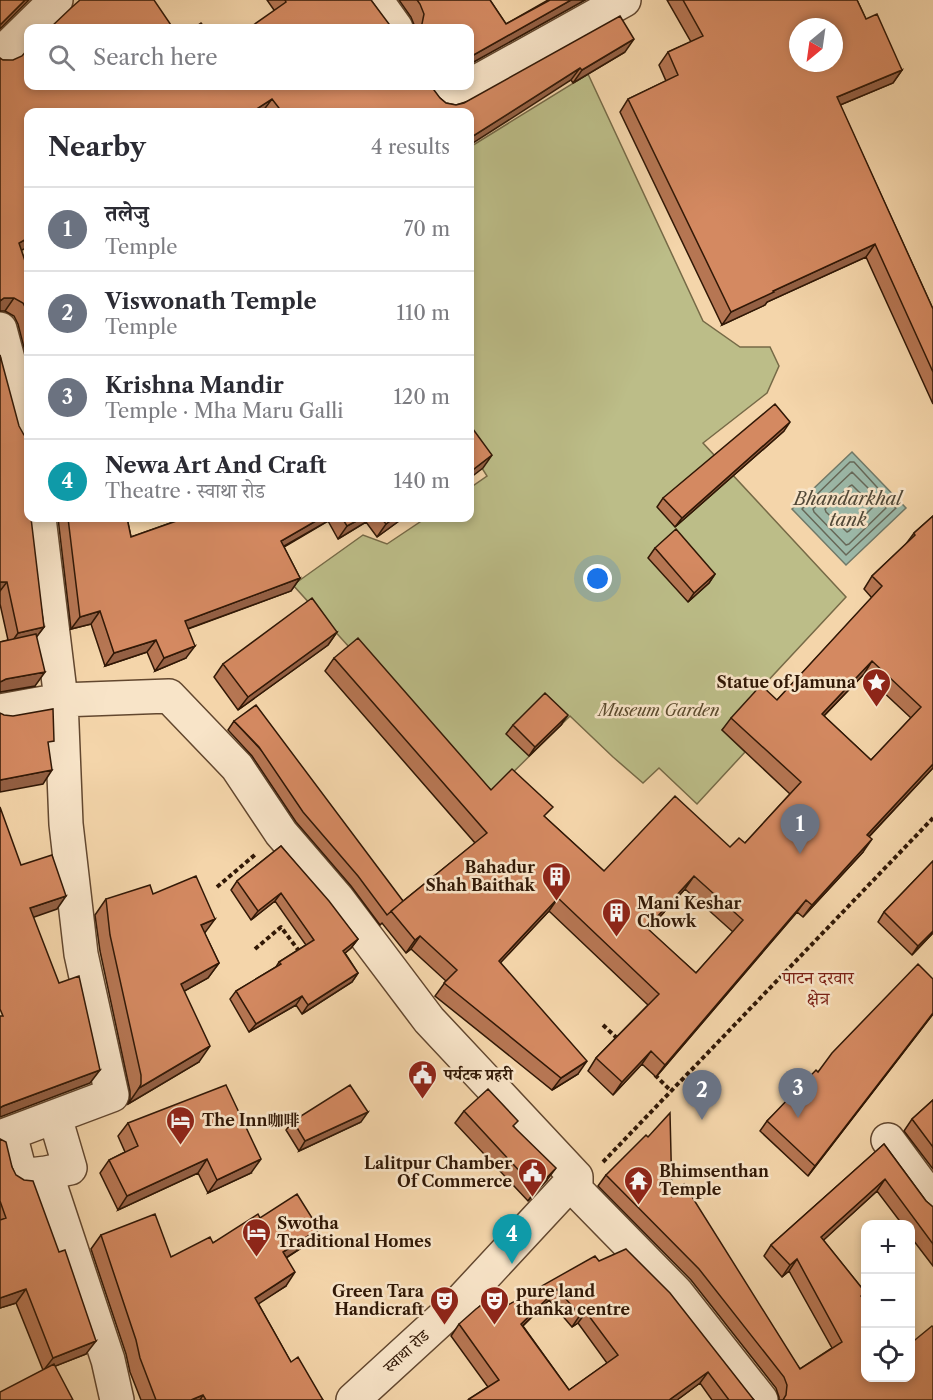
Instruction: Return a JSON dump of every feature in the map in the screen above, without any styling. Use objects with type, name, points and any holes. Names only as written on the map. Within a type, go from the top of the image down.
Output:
[{"type":"street","points":[[32,24],[56,0]]},
{"type":"street","points":[[376,0],[393,24]]},
{"type":"street","points":[[474,83],[624,0]]},
{"type":"street","points":[[0,55],[24,31]]},
{"type":"street","points":[[439,90],[446,99],[462,90]]},
{"type":"street","points":[[0,329],[24,419]]},
{"type":"street","points":[[39,522],[61,700],[66,824],[81,954],[112,1095],[5,1135],[21,1176],[70,1168],[55,1117]]},
{"type":"street","points":[[0,711],[61,700],[169,696],[237,767],[280,833],[338,898],[429,1020],[676,1292],[761,1400]]},
{"type":"street","points":[[888,1140],[933,1201]]},
{"type":"street","points":[[46,1173],[108,1360],[117,1400]]},
{"type":"street","name":"स्वाथा रोड","points":[[353,1400],[460,1302],[576,1184]]},
{"type":"path","points":[[576,1184],[671,1091],[933,818]]},
{"type":"path","points":[[217,886],[280,833]]},
{"type":"path","points":[[255,949],[281,927],[299,951],[308,945]]},
{"type":"path","points":[[603,1025],[623,1044]]},
{"type":"path","points":[[655,1075],[671,1091]]},
{"type":"green space","name":"Museum Garden","points":[[588,74],[703,321],[740,347],[770,347],[779,366],[767,393],[703,443],[846,597],[722,730],[745,752],[697,804],[659,768],[643,783],[570,716],[483,802],[293,585],[363,535],[387,544],[420,522],[474,522],[474,485],[487,476],[474,455],[474,145]]},
{"type":"water","name":"Bhandarkhal tank","points":[[852,452],[906,508],[846,565],[792,509]]},
{"type":"building","points":[[0,0],[25,0],[0,25]]},
{"type":"building","points":[[80,0],[154,0],[170,24],[54,24]]},
{"type":"building","points":[[285,0],[371,0],[389,24],[255,24],[286,2]]},
{"type":"building","points":[[417,0],[490,0],[506,24],[550,0],[571,0],[474,55],[474,24],[422,24],[424,14]]},
{"type":"building","points":[[683,0],[857,0],[866,19],[877,14],[902,70],[837,97],[933,309],[933,372],[875,244],[731,312],[628,99],[678,75],[668,52],[703,36]]},
{"type":"building","points":[[620,16],[634,39],[582,70],[580,68],[474,135],[474,108],[279,108],[272,99],[258,108],[24,108],[24,240],[19,243],[24,258],[24,305],[14,298],[4,298],[0,301],[0,58],[13,60],[24,54],[24,90],[434,90],[446,103],[456,105],[464,103]]},
{"type":"building","points":[[0,355],[19,426],[24,435],[24,522],[31,522],[44,627],[18,633],[7,582],[0,582]]},
{"type":"building","points":[[775,404],[790,422],[682,518],[663,498]]},
{"type":"building","points":[[474,430],[492,455],[474,469]]},
{"type":"building","points":[[933,516],[933,764],[867,835],[872,839],[812,905],[806,900],[665,1065],[651,1051],[622,1082],[596,1058],[659,994],[558,898],[499,961],[587,1061],[561,1078],[444,983],[457,970],[420,936],[415,940],[391,911],[487,833],[334,658],[358,638],[491,790],[512,769],[553,807],[544,816],[604,871],[675,796],[730,847],[739,838],[745,843],[801,782],[731,718],[761,685],[777,700],[882,586],[872,576],[915,535],[914,533]],"holes":[[[872,661],[921,707],[871,760],[822,714]],[[694,876],[743,920],[696,973],[647,928]]]},
{"type":"building","points":[[68,522],[128,522],[131,537],[174,522],[314,522],[281,541],[300,578],[185,621],[195,646],[164,658],[156,640],[114,653],[100,611],[80,617]]},
{"type":"building","points":[[676,529],[715,574],[694,593],[655,548]]},
{"type":"building","points":[[312,598],[337,632],[248,697],[223,664]]},
{"type":"building","points":[[36,634],[45,672],[0,682],[0,642]]},
{"type":"building","points":[[545,693],[568,715],[535,747],[513,725]]},
{"type":"building","points":[[256,705],[403,901],[387,915],[358,876],[303,812],[259,747],[234,721]]},
{"type":"building","points":[[53,709],[54,741],[48,742],[52,770],[0,780],[0,713],[13,716]]},
{"type":"building","points":[[0,807],[21,865],[52,855],[66,896],[30,908],[59,983],[79,976],[100,1070],[0,1108],[0,1016],[3,1016],[0,1009]]},
{"type":"building","points":[[281,846],[329,901],[358,939],[343,951],[358,973],[308,1005],[302,996],[256,1024],[236,991],[281,964],[279,962],[314,940],[281,893],[258,911],[237,881]]},
{"type":"building","points":[[933,861],[933,931],[918,946],[884,912]]},
{"type":"building","points":[[196,876],[215,919],[201,925],[219,963],[181,984],[210,1046],[139,1088],[141,1075],[110,935],[106,899],[150,885],[153,894]]},
{"type":"building","points":[[918,964],[933,979],[933,1013],[815,1166],[767,1121],[816,1070],[818,1072],[832,1053]]},
{"type":"building","name":"The Inn咖啡","points":[[226,1085],[261,1159],[217,1180],[207,1159],[127,1196],[109,1160],[138,1146],[128,1123]]},
{"type":"building","points":[[350,1085],[368,1112],[305,1141],[293,1121]]},
{"type":"building","points":[[488,1089],[518,1121],[513,1126],[556,1168],[536,1189],[464,1111]]},
{"type":"building","points":[[933,1100],[933,1147],[912,1119]]},
{"type":"building","points":[[670,1113],[672,1196],[684,1184],[800,1369],[842,1342],[797,1259],[790,1265],[771,1245],[884,1144],[926,1201],[933,1207],[933,1244],[885,1179],[821,1237],[861,1287],[861,1382],[915,1382],[915,1340],[932,1326],[933,1400],[783,1400],[787,1385],[784,1377],[699,1269],[606,1175],[646,1135],[648,1137]]},
{"type":"building","points":[[0,1139],[6,1142],[16,1175],[24,1180],[33,1181],[59,1252],[65,1250],[96,1341],[53,1358],[26,1289],[0,1298],[0,1220],[6,1218],[0,1201]]},
{"type":"building","points":[[297,1194],[319,1229],[283,1252],[295,1272],[255,1298],[291,1362],[298,1357],[323,1400],[206,1400],[203,1395],[191,1400],[156,1400],[140,1358],[101,1235],[155,1214],[171,1257],[210,1237],[213,1243],[258,1214],[260,1218]]},
{"type":"building","points":[[626,1249],[670,1293],[754,1400],[729,1400],[708,1372],[669,1400],[470,1400],[499,1380],[459,1324],[499,1292],[508,1305],[595,1256],[599,1261]],"holes":[[[557,1289],[580,1315],[586,1312],[618,1355],[569,1390],[521,1324]]]},
{"type":"building","points":[[54,1364],[73,1400],[0,1400],[0,1392]]},
{"type":"place","name":"Statue of Jamuna","points":[[877,708]]},
{"type":"place","name":"तलेजु","points":[[800,854]]},
{"type":"place","name":"Bahadur Shah Baithak","points":[[556,902]]},
{"type":"place","name":"Mani Keshar Chowk","points":[[616,938]]},
{"type":"place","name":"पर्यटक प्रहरी","points":[[423,1100]]},
{"type":"place","name":"Krishna Mandir","points":[[798,1118]]},
{"type":"place","name":"Viswonath Temple","points":[[702,1120]]},
{"type":"place","name":"The Inn咖啡","points":[[181,1146]]},
{"type":"place","name":"Lalitpur Chamber Of Commerce","points":[[533,1198]]},
{"type":"place","name":"Bhimsenthan Temple","points":[[638,1206]]},
{"type":"place","name":"Swotha Traditional Homes","points":[[256,1258]]},
{"type":"place","name":"Newa Art And Craft","points":[[512,1264]]},
{"type":"place","name":"Green Tara Handicraft","points":[[445,1326]]},
{"type":"place","name":"pure land thanka centre","points":[[495,1326]]},
{"type":"district","name":"पाटन दरवार क्षेत्र","points":[[818,988]]}]
